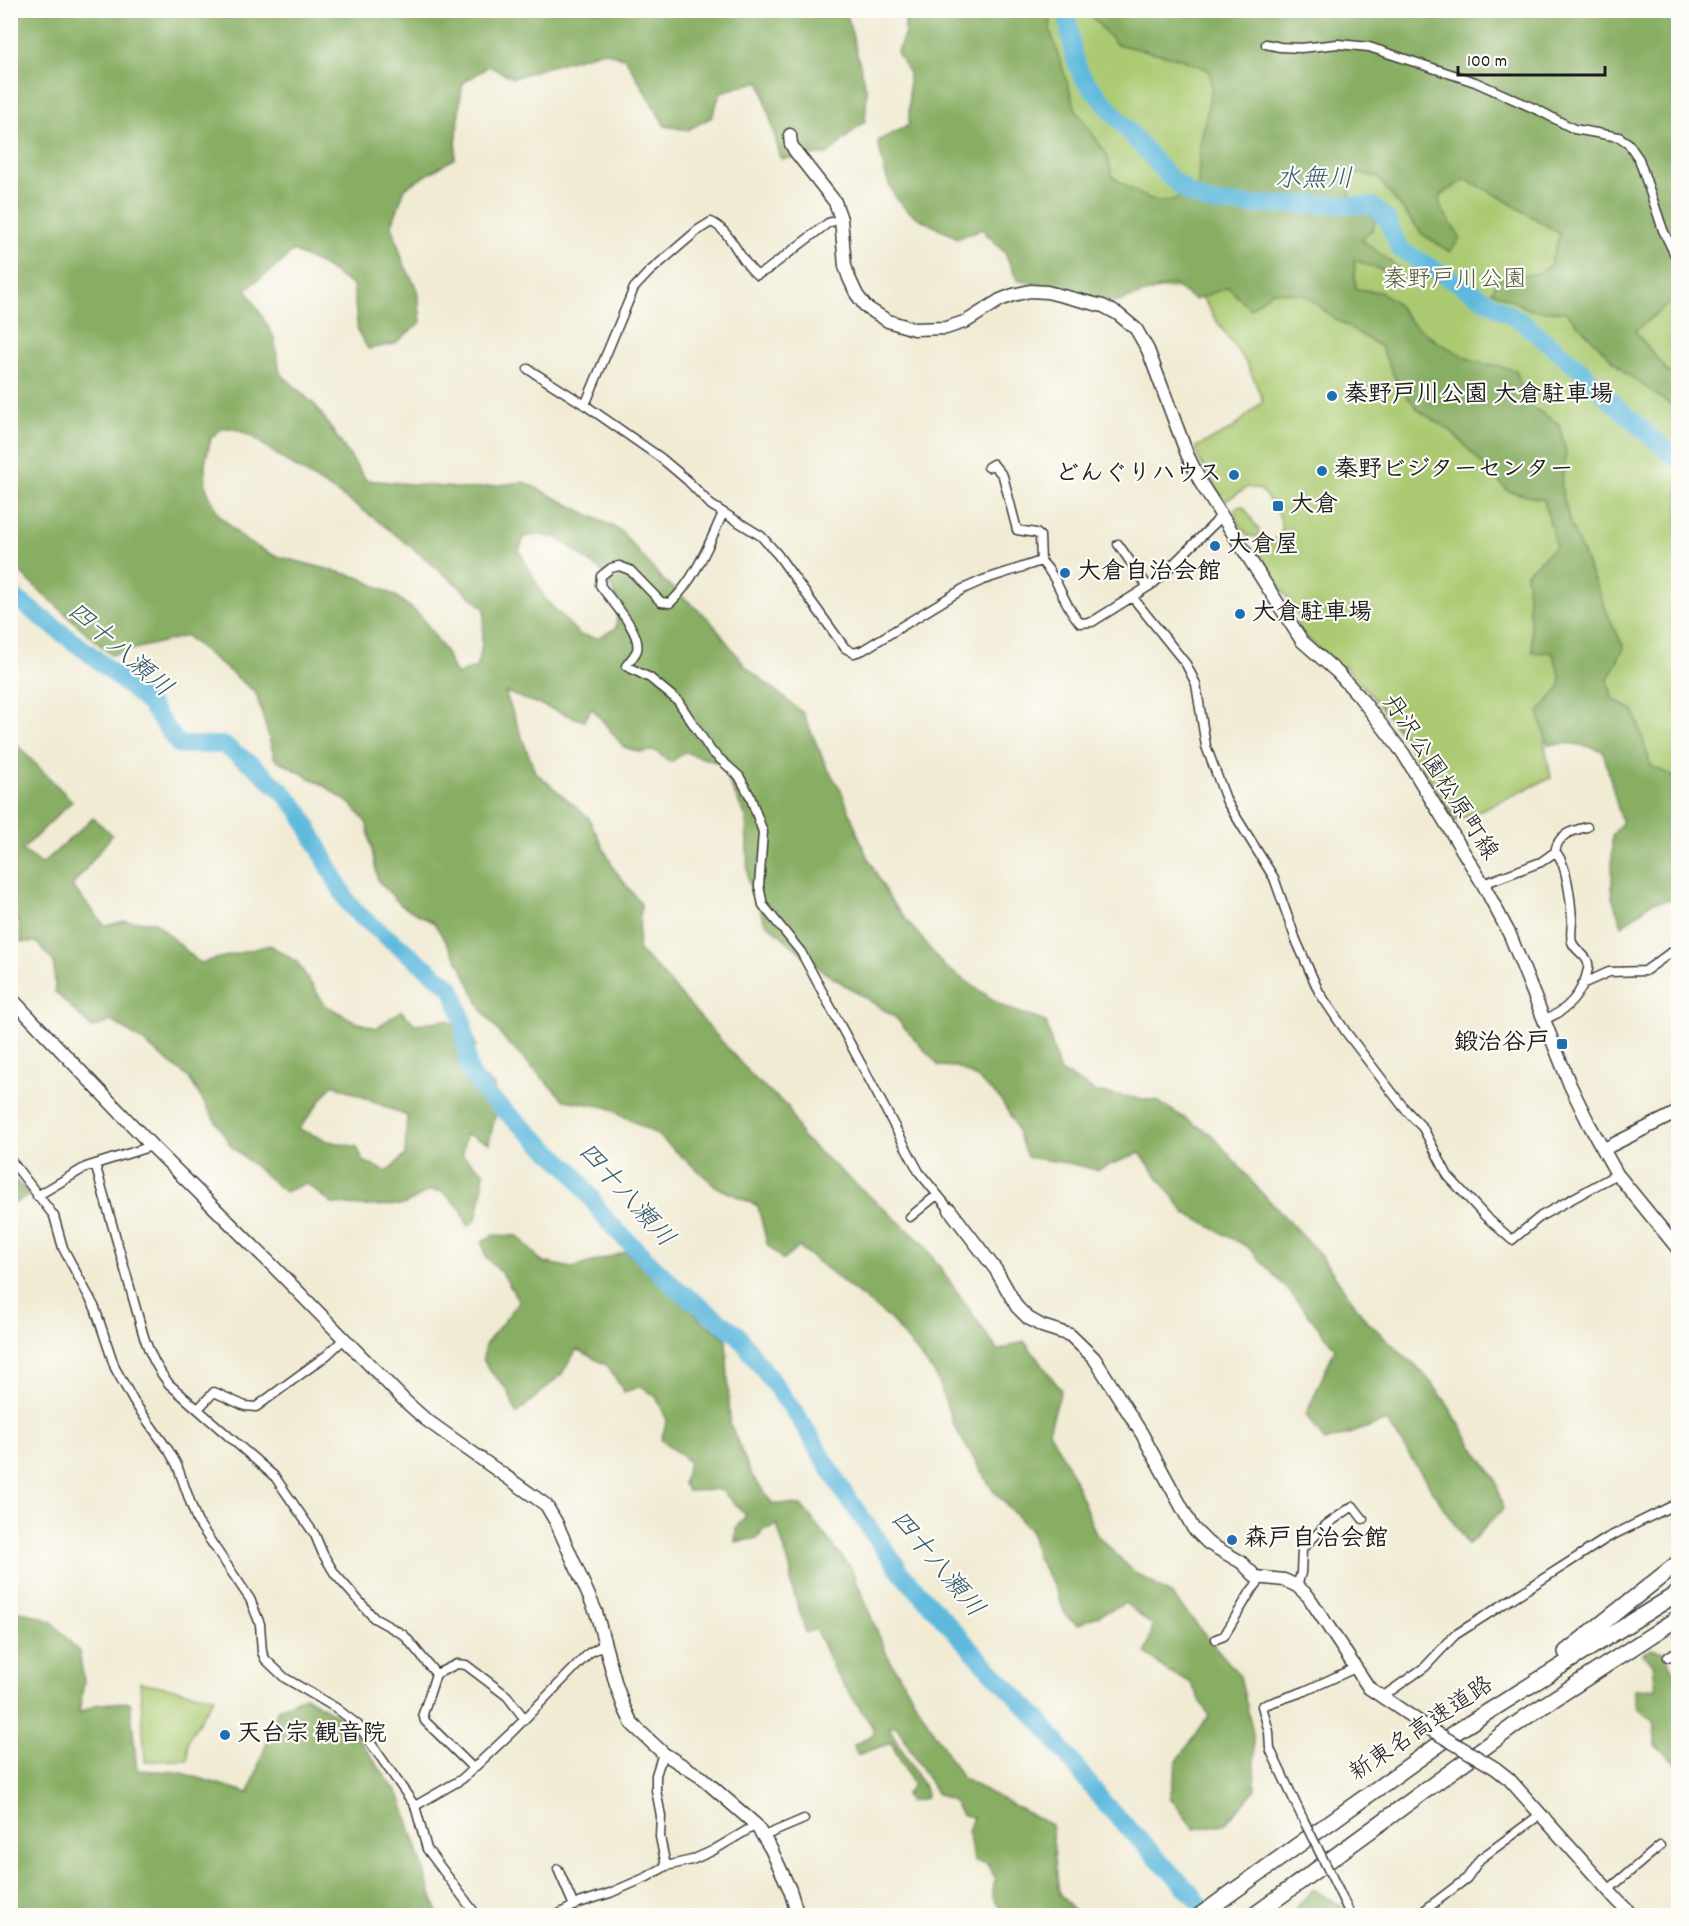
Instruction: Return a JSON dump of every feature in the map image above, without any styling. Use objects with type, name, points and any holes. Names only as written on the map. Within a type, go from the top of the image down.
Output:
[{"type":"highway","points":[[1507,1698],[1678,1563]]},
{"type":"highway","name":"新東名高速道路","points":[[1199,1916],[1275,1859],[1459,1730],[1678,1593]]},
{"type":"highway","name":"新東名高速道路","points":[[1253,1916],[1526,1717],[1678,1618]]},
{"type":"street","points":[[1266,44],[1301,48],[1338,44],[1369,47],[1475,82],[1574,129],[1619,137],[1628,143],[1639,159],[1663,230],[1678,261]]},
{"type":"street","name":"丹沢公園松原町線","points":[[790,135],[795,151],[835,202],[841,219],[845,266],[849,279],[866,307],[875,313],[901,326],[914,329],[946,328],[967,321],[1000,300],[1013,295],[1030,291],[1047,292],[1103,306],[1118,314],[1136,329],[1148,350],[1187,453],[1202,485],[1302,640],[1359,696],[1403,753],[1510,935],[1570,1085],[1617,1174],[1678,1249]]},
{"type":"street","points":[[585,405],[634,288],[698,230],[711,222],[719,225],[747,267],[757,275],[828,223],[841,219]]},
{"type":"street","points":[[528,369],[661,458],[711,505],[761,536],[778,555],[845,648],[854,653],[863,650],[983,579],[1041,561]]},
{"type":"street","points":[[988,468],[993,464],[1003,476],[1017,530],[1036,533],[1040,536],[1041,561],[1052,572],[1071,613],[1080,622],[1092,622],[1148,587],[1215,523],[1221,514]]},
{"type":"street","points":[[723,513],[703,556],[685,587],[670,603],[661,602],[630,570],[619,566],[611,568],[602,576],[600,585],[634,632],[637,642],[636,651],[626,666],[650,678],[678,701],[711,751],[739,776],[750,796],[763,832],[759,886],[763,904],[801,952],[919,1172],[979,1246],[1022,1312],[1042,1326],[1070,1335],[1094,1358],[1142,1434],[1193,1528],[1208,1543],[1233,1556],[1256,1577],[1284,1580],[1297,1586],[1308,1596],[1369,1688],[1509,1779],[1634,1916]]},
{"type":"street","points":[[1118,544],[1148,587]]},
{"type":"street","points":[[1133,598],[1186,664],[1196,684],[1206,746],[1227,802],[1274,878],[1296,940],[1319,992],[1389,1089],[1423,1128],[1448,1176],[1485,1216],[1512,1240],[1541,1216],[1617,1174]]},
{"type":"street","points":[[1482,884],[1541,862],[1555,852],[1556,844],[1565,833],[1587,827]]},
{"type":"street","points":[[1544,1019],[1556,1016],[1568,1007],[1588,969],[1588,960],[1572,942],[1571,905],[1563,865],[1559,855],[1555,852]]},
{"type":"street","points":[[1582,984],[1610,972],[1645,971],[1670,953],[1678,955]]},
{"type":"street","points":[[10,997],[152,1146],[405,1401],[425,1419],[546,1505],[556,1522],[596,1612],[620,1696],[632,1724],[663,1753],[701,1777],[756,1826],[764,1836],[790,1890],[798,1916]]},
{"type":"street","points":[[1604,1149],[1678,1112]]},
{"type":"street","points":[[37,1196],[80,1170],[152,1146]]},
{"type":"street","points":[[10,1159],[54,1216],[63,1248],[95,1308],[115,1368],[134,1402],[177,1465],[197,1521],[250,1599],[260,1624],[262,1652],[265,1659],[285,1678],[336,1708],[358,1725],[415,1806],[427,1850],[477,1916]]},
{"type":"street","points":[[95,1164],[150,1355],[169,1384],[275,1477],[315,1535],[322,1554],[335,1574],[374,1618],[404,1635],[436,1674]]},
{"type":"street","points":[[910,1217],[937,1196]]},
{"type":"street","points":[[198,1409],[214,1392],[245,1406],[256,1407],[309,1369],[344,1339]]},
{"type":"street","points":[[1382,1697],[1425,1667],[1455,1635],[1607,1538],[1678,1503]]},
{"type":"street","points":[[1297,1586],[1301,1573],[1302,1549],[1326,1525],[1353,1506],[1363,1519]]},
{"type":"street","points":[[1216,1639],[1224,1636],[1260,1579]]},
{"type":"street","points":[[415,1806],[462,1779],[589,1653],[605,1644]]},
{"type":"street","points":[[1668,1657],[1678,1650]]},
{"type":"street","points":[[473,1768],[425,1721],[423,1714],[436,1674],[458,1664],[466,1665],[507,1696],[524,1718]]},
{"type":"street","points":[[1352,1916],[1347,1910],[1270,1749],[1269,1732],[1262,1706],[1305,1691],[1355,1668]]},
{"type":"street","points":[[663,1753],[656,1775],[661,1816],[660,1837],[666,1866]]},
{"type":"street","points":[[1417,1916],[1467,1878],[1480,1858],[1541,1814]]},
{"type":"street","points":[[764,1836],[804,1819]]},
{"type":"street","points":[[555,1916],[647,1877],[666,1866],[692,1860],[756,1826]]},
{"type":"street","points":[[1608,1890],[1660,1846]]},
{"type":"street","points":[[558,1869],[574,1906]]},
{"type":"green space","points":[[11,11],[846,11],[867,92],[865,121],[828,154],[781,159],[760,81],[721,92],[712,117],[688,130],[665,126],[626,59],[604,51],[513,78],[489,66],[463,83],[455,158],[405,188],[392,225],[403,262],[417,289],[421,322],[394,344],[368,349],[358,332],[353,286],[322,265],[293,251],[246,289],[274,337],[280,373],[316,406],[366,480],[468,489],[524,482],[620,530],[661,578],[709,619],[746,667],[803,713],[827,768],[841,790],[864,850],[891,901],[944,966],[1004,1007],[1046,1022],[1059,1070],[1096,1092],[1157,1101],[1212,1135],[1260,1191],[1318,1252],[1366,1320],[1424,1374],[1444,1399],[1495,1478],[1503,1509],[1468,1545],[1387,1421],[1325,1442],[1306,1415],[1335,1348],[1290,1292],[1248,1247],[1185,1213],[1140,1153],[1097,1170],[1027,1157],[1013,1120],[1000,1099],[977,1078],[957,1067],[939,1066],[894,1016],[824,972],[765,922],[748,882],[746,817],[719,763],[684,752],[672,762],[656,751],[639,752],[624,747],[592,708],[584,721],[505,692],[535,772],[588,817],[614,869],[641,904],[638,949],[754,1078],[788,1107],[802,1137],[923,1243],[998,1351],[1024,1341],[1061,1390],[1049,1431],[1072,1474],[1096,1534],[1134,1572],[1171,1594],[1240,1676],[1253,1733],[1255,1790],[1225,1824],[1194,1829],[1170,1797],[1177,1761],[1209,1716],[1190,1682],[1166,1670],[1146,1653],[1153,1626],[1125,1603],[1078,1625],[1066,1616],[1053,1584],[1037,1558],[1031,1532],[992,1489],[954,1426],[935,1374],[891,1320],[799,1247],[783,1260],[767,1244],[758,1206],[717,1187],[656,1134],[607,1107],[564,1100],[506,1041],[482,1010],[459,962],[434,923],[402,906],[378,881],[367,824],[353,806],[323,785],[275,759],[256,693],[186,636],[111,655],[11,567]],"holes":[[[223,428],[249,435],[354,504],[485,609],[481,652],[476,667],[456,675],[445,651],[421,616],[397,597],[358,577],[273,555],[246,541],[219,515],[206,488],[205,463],[211,438]],[[539,535],[558,538],[605,574],[618,601],[616,628],[598,638],[580,635],[545,599],[519,550],[525,536]]]},
{"type":"green space","points":[[905,11],[1051,11],[1050,30],[1076,110],[1107,155],[1113,177],[1144,196],[1169,201],[1186,194],[1198,185],[1200,146],[1212,87],[1209,70],[1178,58],[1116,44],[1087,11],[1678,11],[1678,296],[1635,331],[1668,372],[1678,373],[1678,410],[1624,372],[1566,312],[1531,310],[1492,291],[1499,279],[1538,273],[1550,265],[1560,234],[1466,179],[1441,195],[1440,206],[1460,238],[1450,252],[1422,234],[1377,177],[1361,174],[1349,175],[1350,196],[1375,220],[1373,229],[1361,239],[1401,272],[1387,272],[1354,260],[1356,289],[1380,292],[1394,301],[1411,322],[1439,343],[1473,361],[1516,370],[1527,404],[1559,424],[1566,451],[1561,487],[1570,523],[1624,648],[1608,679],[1612,698],[1634,711],[1651,766],[1675,777],[1678,790],[1678,898],[1651,903],[1622,926],[1612,897],[1612,835],[1622,824],[1603,751],[1576,744],[1548,745],[1538,712],[1558,690],[1561,680],[1552,652],[1533,653],[1526,573],[1556,546],[1544,500],[1508,491],[1450,430],[1419,411],[1398,385],[1381,347],[1337,320],[1304,295],[1273,291],[1250,309],[1228,287],[1195,300],[1172,284],[1118,302],[1017,280],[1005,253],[982,229],[958,238],[923,221],[907,210],[895,196],[889,183],[878,141],[909,125],[909,74],[897,52],[905,34]]},
{"type":"green space","name":"秦野戸川公園","points":[[924,11],[1678,11],[1678,881],[1608,743],[1557,738],[1544,740],[1551,778],[1456,821],[1400,732],[1372,696],[1344,666],[1340,668],[1296,625],[1301,620],[1260,554],[1266,545],[1278,538],[1281,531],[1280,519],[1274,507],[1261,490],[1248,487],[1224,502],[1197,456],[1196,447],[1232,429],[1263,401],[1248,366],[1204,300],[1195,291],[1177,287],[1094,298],[1073,292]]},
{"type":"green space","points":[[1243,506],[1259,530],[1258,537],[1248,536],[1235,518],[1235,509]]},
{"type":"green space","points":[[11,739],[72,801],[22,850],[42,864],[93,818],[112,835],[72,886],[105,926],[125,921],[155,922],[200,963],[270,945],[297,962],[325,1005],[356,1022],[376,1028],[401,1011],[415,1024],[447,1020],[472,1033],[476,1046],[463,1062],[464,1072],[483,1077],[494,1086],[496,1112],[489,1143],[466,1134],[462,1155],[484,1172],[476,1220],[468,1226],[461,1209],[443,1192],[431,1190],[404,1205],[363,1206],[332,1204],[306,1183],[285,1192],[231,1146],[189,1078],[112,1021],[92,1028],[55,992],[54,962],[36,942],[21,942],[19,923],[11,914]],"holes":[[[333,1084],[407,1116],[405,1155],[387,1172],[363,1161],[357,1147],[328,1141],[299,1129]]]},
{"type":"green space","points":[[10,1175],[29,1195],[11,1205],[10,1205]]},
{"type":"green space","points":[[494,1235],[518,1236],[542,1262],[572,1268],[626,1252],[705,1323],[726,1338],[730,1423],[751,1474],[772,1503],[801,1505],[851,1568],[887,1655],[962,1778],[1051,1825],[1059,1893],[1077,1915],[999,1915],[1000,1907],[992,1894],[996,1879],[987,1864],[974,1861],[968,1832],[973,1817],[960,1814],[954,1802],[936,1793],[896,1725],[889,1728],[927,1792],[926,1798],[909,1802],[905,1795],[913,1785],[891,1743],[857,1755],[854,1745],[874,1734],[872,1726],[835,1672],[816,1629],[806,1633],[777,1525],[763,1530],[758,1538],[735,1542],[736,1528],[746,1515],[721,1490],[688,1491],[683,1484],[689,1462],[661,1440],[667,1420],[656,1397],[641,1386],[624,1392],[608,1366],[577,1349],[561,1375],[516,1414],[508,1390],[490,1371],[483,1359],[485,1345],[519,1302],[504,1276],[485,1256],[482,1241]]},
{"type":"green space","points":[[10,1608],[51,1621],[79,1652],[84,1681],[79,1713],[98,1704],[130,1702],[137,1770],[179,1772],[249,1793],[278,1709],[305,1696],[345,1720],[401,1798],[438,1915],[11,1915]]},
{"type":"green space","points":[[1651,1649],[1664,1652],[1678,1681],[1678,1765],[1656,1746],[1653,1721],[1637,1707],[1634,1690],[1656,1689],[1653,1664],[1642,1654]]},
{"type":"green space","points":[[140,1682],[214,1697],[188,1740],[188,1760],[145,1761]]},
{"type":"green space","points":[[1313,1889],[1346,1909],[1351,1916],[1289,1916]]},
{"type":"waterway","name":"水無川","points":[[1066,10],[1073,54],[1082,77],[1166,174],[1190,194],[1211,203],[1373,206],[1386,218],[1400,249],[1521,321],[1582,371],[1613,403],[1678,460]]},
{"type":"waterway","name":"四十八瀬川","points":[[10,594],[94,657],[149,704],[179,745],[223,745],[254,766],[284,793],[300,812],[347,901],[359,915],[452,988],[463,1021],[468,1066],[473,1078],[488,1096],[573,1172],[607,1221],[675,1287],[738,1335],[801,1421],[846,1496],[904,1576],[1041,1722],[1104,1803],[1191,1893],[1209,1916]]},
{"type":"place","name":"秦野戸川公園 大倉駐車場","points":[[1332,396]]},
{"type":"place","name":"秦野ビジターセンター","points":[[1322,471]]},
{"type":"place","name":"どんぐりハウス","points":[[1234,475]]},
{"type":"place","name":"大倉","points":[[1278,506]]},
{"type":"place","name":"大倉屋","points":[[1215,546]]},
{"type":"place","name":"大倉自治会館","points":[[1065,573]]},
{"type":"place","name":"大倉駐車場","points":[[1240,614]]},
{"type":"place","name":"鍛治谷戸","points":[[1562,1044]]},
{"type":"place","name":"森戸自治会館","points":[[1232,1540]]},
{"type":"place","name":"天台宗 観音院","points":[[225,1735]]}]
